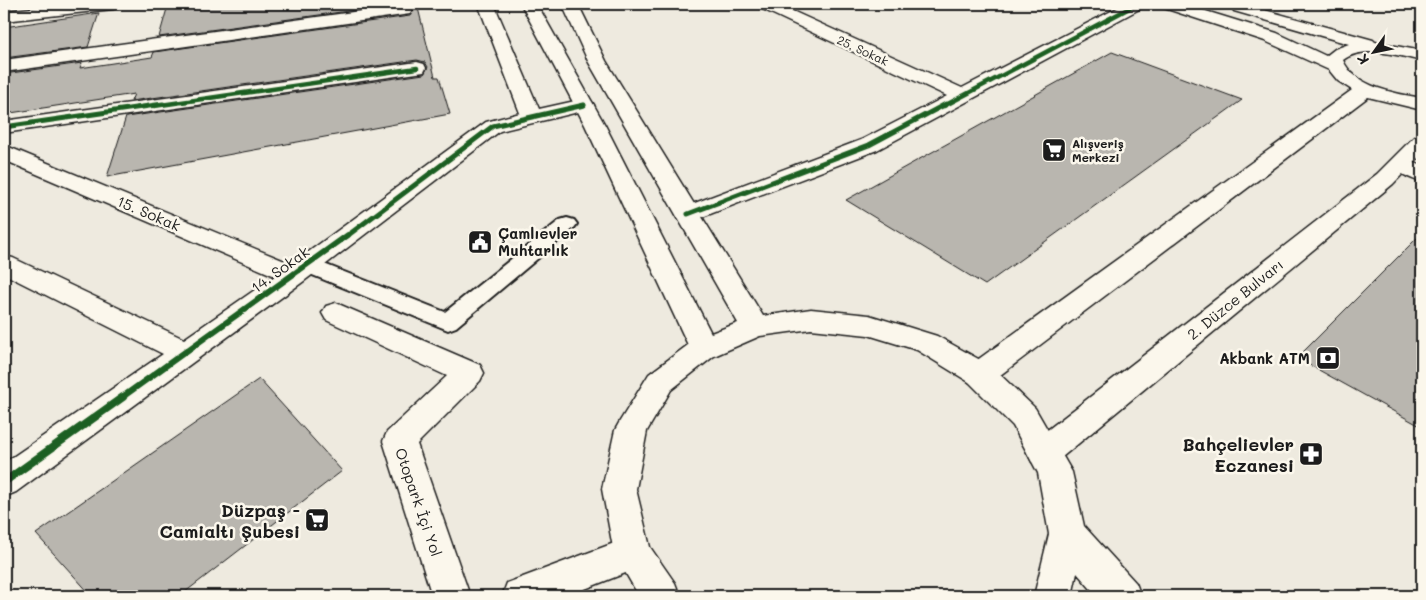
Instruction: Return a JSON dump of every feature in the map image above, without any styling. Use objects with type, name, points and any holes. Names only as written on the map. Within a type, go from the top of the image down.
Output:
[{"type":"street","points":[[4,10],[21,4]]},
{"type":"street","points":[[4,16],[113,4]]},
{"type":"street","points":[[486,4],[532,117]]},
{"type":"street","points":[[529,4],[584,105],[704,348]]},
{"type":"street","points":[[570,4],[597,61],[755,327]]},
{"type":"street","name":"25. Sokak","points":[[764,4],[962,96]]},
{"type":"street","points":[[688,214],[869,145],[1137,4]]},
{"type":"street","points":[[1167,4],[1271,38],[1334,66],[1351,82],[1366,89],[1388,97],[1422,104]]},
{"type":"street","points":[[1226,4],[1386,49],[1422,56]]},
{"type":"street","points":[[4,66],[404,10]]},
{"type":"street","points":[[1334,66],[1333,59],[1338,53],[1350,49],[1386,49]]},
{"type":"street","points":[[4,127],[417,68]]},
{"type":"street","points":[[980,374],[1366,89]]},
{"type":"street","name":"14. Sokak","points":[[4,482],[301,270],[493,126],[584,105]]},
{"type":"street","name":"2. Düzce Bulvarı","points":[[1044,452],[1412,170],[1422,142]]},
{"type":"street","name":"15. Sokak","points":[[4,152],[301,270]]},
{"type":"street","points":[[4,264],[185,352]]},
{"type":"street","name":"Otopark İçi Yol","points":[[336,313],[469,373],[399,441],[451,596]]},
{"type":"street","points":[[660,596],[633,553],[619,488],[631,430],[660,382],[704,348],[755,327],[811,319],[869,325],[927,343],[980,374],[1024,417],[1055,472],[1067,534],[1053,596]]},
{"type":"street","points":[[1067,534],[1122,596]]},
{"type":"street","points":[[521,596],[633,553]]},
{"type":"lane","points":[[301,270],[448,322],[567,224]]},
{"type":"building","points":[[399,4],[159,37],[168,5]]},
{"type":"building","points":[[408,4],[417,4],[435,77],[439,77],[450,114],[107,177],[126,117],[424,74],[428,67],[425,62],[417,60],[131,101],[134,94],[4,114],[4,74],[82,63],[80,68],[152,57],[154,52],[410,16],[414,9],[412,5]]},
{"type":"building","points":[[99,13],[88,47],[4,58],[4,27]]},
{"type":"building","name":"Alışveriş Merkezi","points":[[1112,52],[1242,100],[985,285],[846,200]]},
{"type":"building","points":[[1422,233],[1422,427],[1297,358]]},
{"type":"building","points":[[259,379],[342,471],[180,596],[92,596],[36,534]]},
{"type":"cycle path","points":[[688,214],[869,145],[1137,4]]},
{"type":"cycle path","points":[[4,127],[417,68]]},
{"type":"cycle path","points":[[4,482],[295,275],[493,126],[584,105]]},
{"type":"place","name":"Alışveriş Merkezi","points":[[1054,150]]},
{"type":"place","name":"Çamlıevler Muhtarlık","points":[[480,242]]},
{"type":"place","name":"Akbank ATM","points":[[1328,358]]},
{"type":"place","name":"Bahçelievler Eczanesi","points":[[1311,454]]},
{"type":"place","name":"Düzpaş - Camialtı Şubesi","points":[[317,520]]}]
